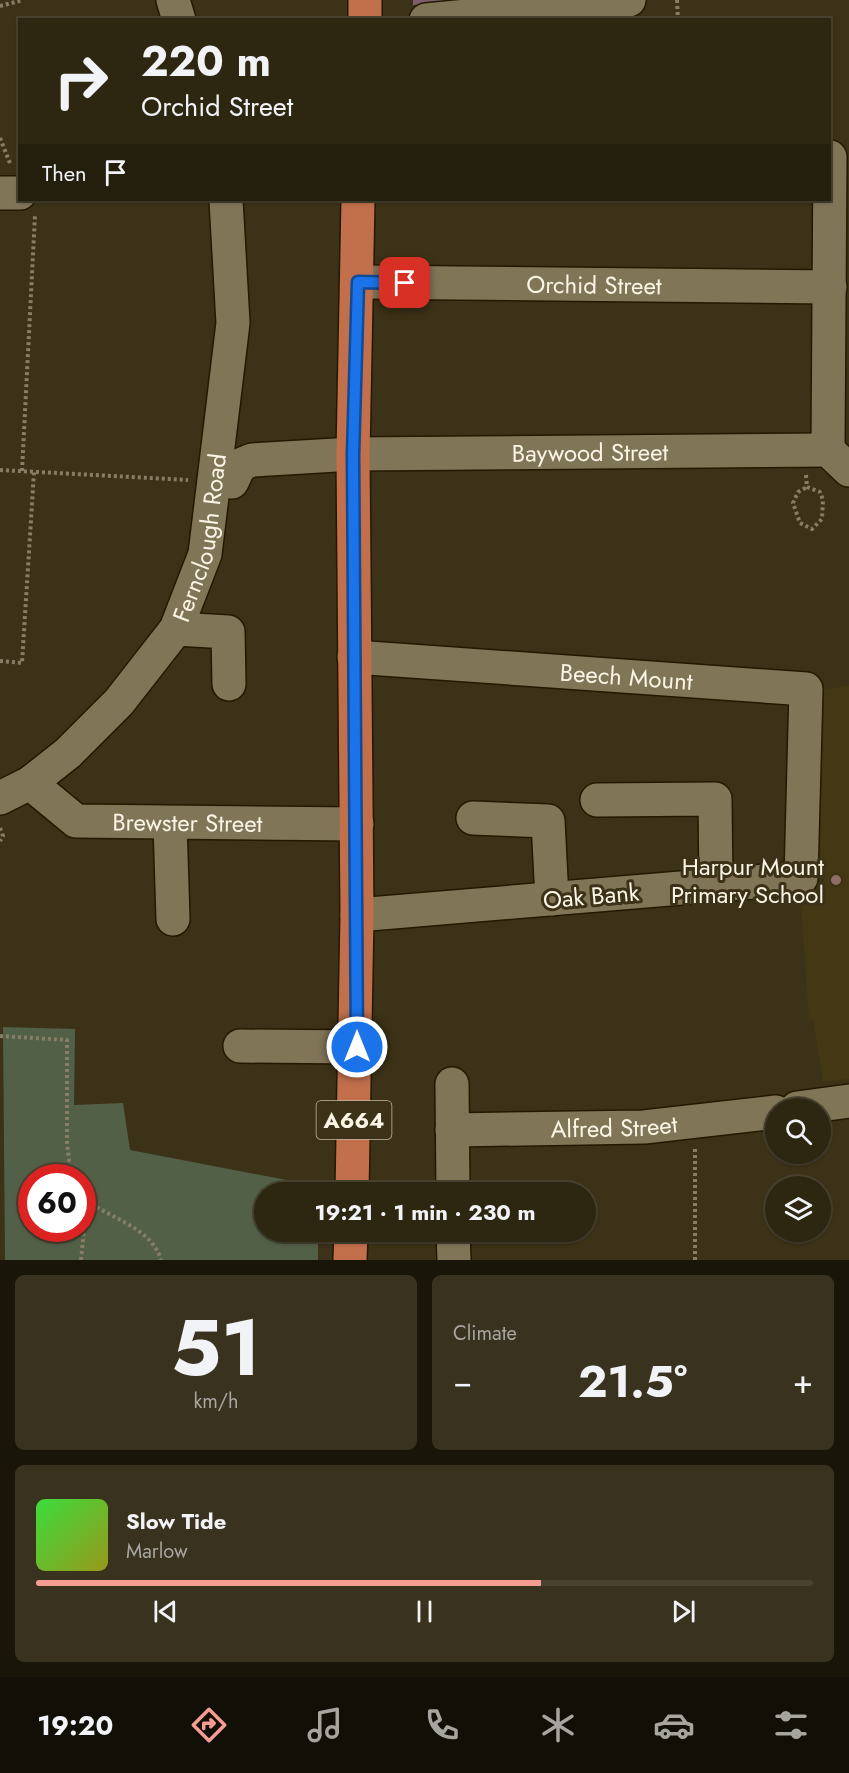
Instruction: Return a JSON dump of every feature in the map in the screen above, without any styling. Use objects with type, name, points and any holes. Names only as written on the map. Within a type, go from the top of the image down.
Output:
[{"type":"main road","points":[[364,0],[365,18]]},
{"type":"main road","name":"A664","points":[[352,1182],[357,1047],[353,454],[358,201]]},
{"type":"main road","points":[[350,1260],[351,1242]]},
{"type":"street","points":[[173,0],[178,18]]},
{"type":"street","points":[[446,18],[629,0]]},
{"type":"street","name":"Fernclough Road","points":[[0,798],[30,783],[98,725],[176,629],[205,554],[233,323],[226,201]]},
{"type":"street","points":[[827,457],[830,201]]},
{"type":"street","name":"Orchid Street","points":[[358,282],[830,287]]},
{"type":"street","name":"Baywood Street","points":[[215,481],[232,482],[240,465],[252,460],[353,454],[759,451],[827,457]]},
{"type":"street","points":[[176,629],[228,632],[229,684]]},
{"type":"street","name":"Beech Mount","points":[[354,657],[806,689],[805,783]]},
{"type":"street","name":"Brewster Street","points":[[30,783],[76,821],[357,824]]},
{"type":"street","name":"Oak Bank","points":[[357,915],[801,878],[805,783]]},
{"type":"street","points":[[597,800],[715,799],[716,885]]},
{"type":"street","points":[[472,818],[548,821],[552,899]]},
{"type":"street","points":[[170,823],[173,919]]},
{"type":"street","points":[[240,1046],[357,1047]]},
{"type":"street","points":[[452,1084],[453,1182]]},
{"type":"street","points":[[831,1103],[849,1101]]},
{"type":"street","name":"Alfred Street","points":[[452,1130],[609,1128],[696,1122],[765,1113]]},
{"type":"street","points":[[453,1242],[454,1260]]},
{"type":"path","points":[[0,6],[23,0]]},
{"type":"path","points":[[677,0],[678,18]]},
{"type":"path","points":[[0,138],[17,191],[22,471]]},
{"type":"path","points":[[807,487],[820,492],[823,500],[822,519],[812,529],[800,523],[793,503],[798,492],[807,487],[827,457]]},
{"type":"path","points":[[0,470],[215,481]]},
{"type":"path","points":[[0,661],[22,663],[34,472]]},
{"type":"path","points":[[0,828],[3,836],[0,841]]},
{"type":"path","points":[[0,1036],[67,1040],[67,1143],[69,1164]]},
{"type":"path","points":[[695,1260],[696,1122]]},
{"type":"path","points":[[96,1209],[144,1233],[161,1260]]},
{"type":"path","points":[[81,1260],[83,1242]]},
{"type":"shaded area","name":"Harpur Mount Primary School","points":[[849,685],[849,1079],[823,1082],[813,1019],[809,1019],[801,906],[814,902],[824,892],[824,868],[815,860],[818,691]]},
{"type":"green space","points":[[3,1027],[75,1029],[74,1105],[123,1103],[130,1150],[297,1182],[254,1182],[254,1242],[318,1242],[318,1260],[5,1260]]},
{"type":"building","points":[[413,0],[450,0],[451,2],[413,5]]},
{"type":"place","name":"Harpur Mount Primary School","points":[[836,880]]},
{"type":"route","points":[[357,1047],[357,744],[353,454],[358,282],[405,283]]}]
